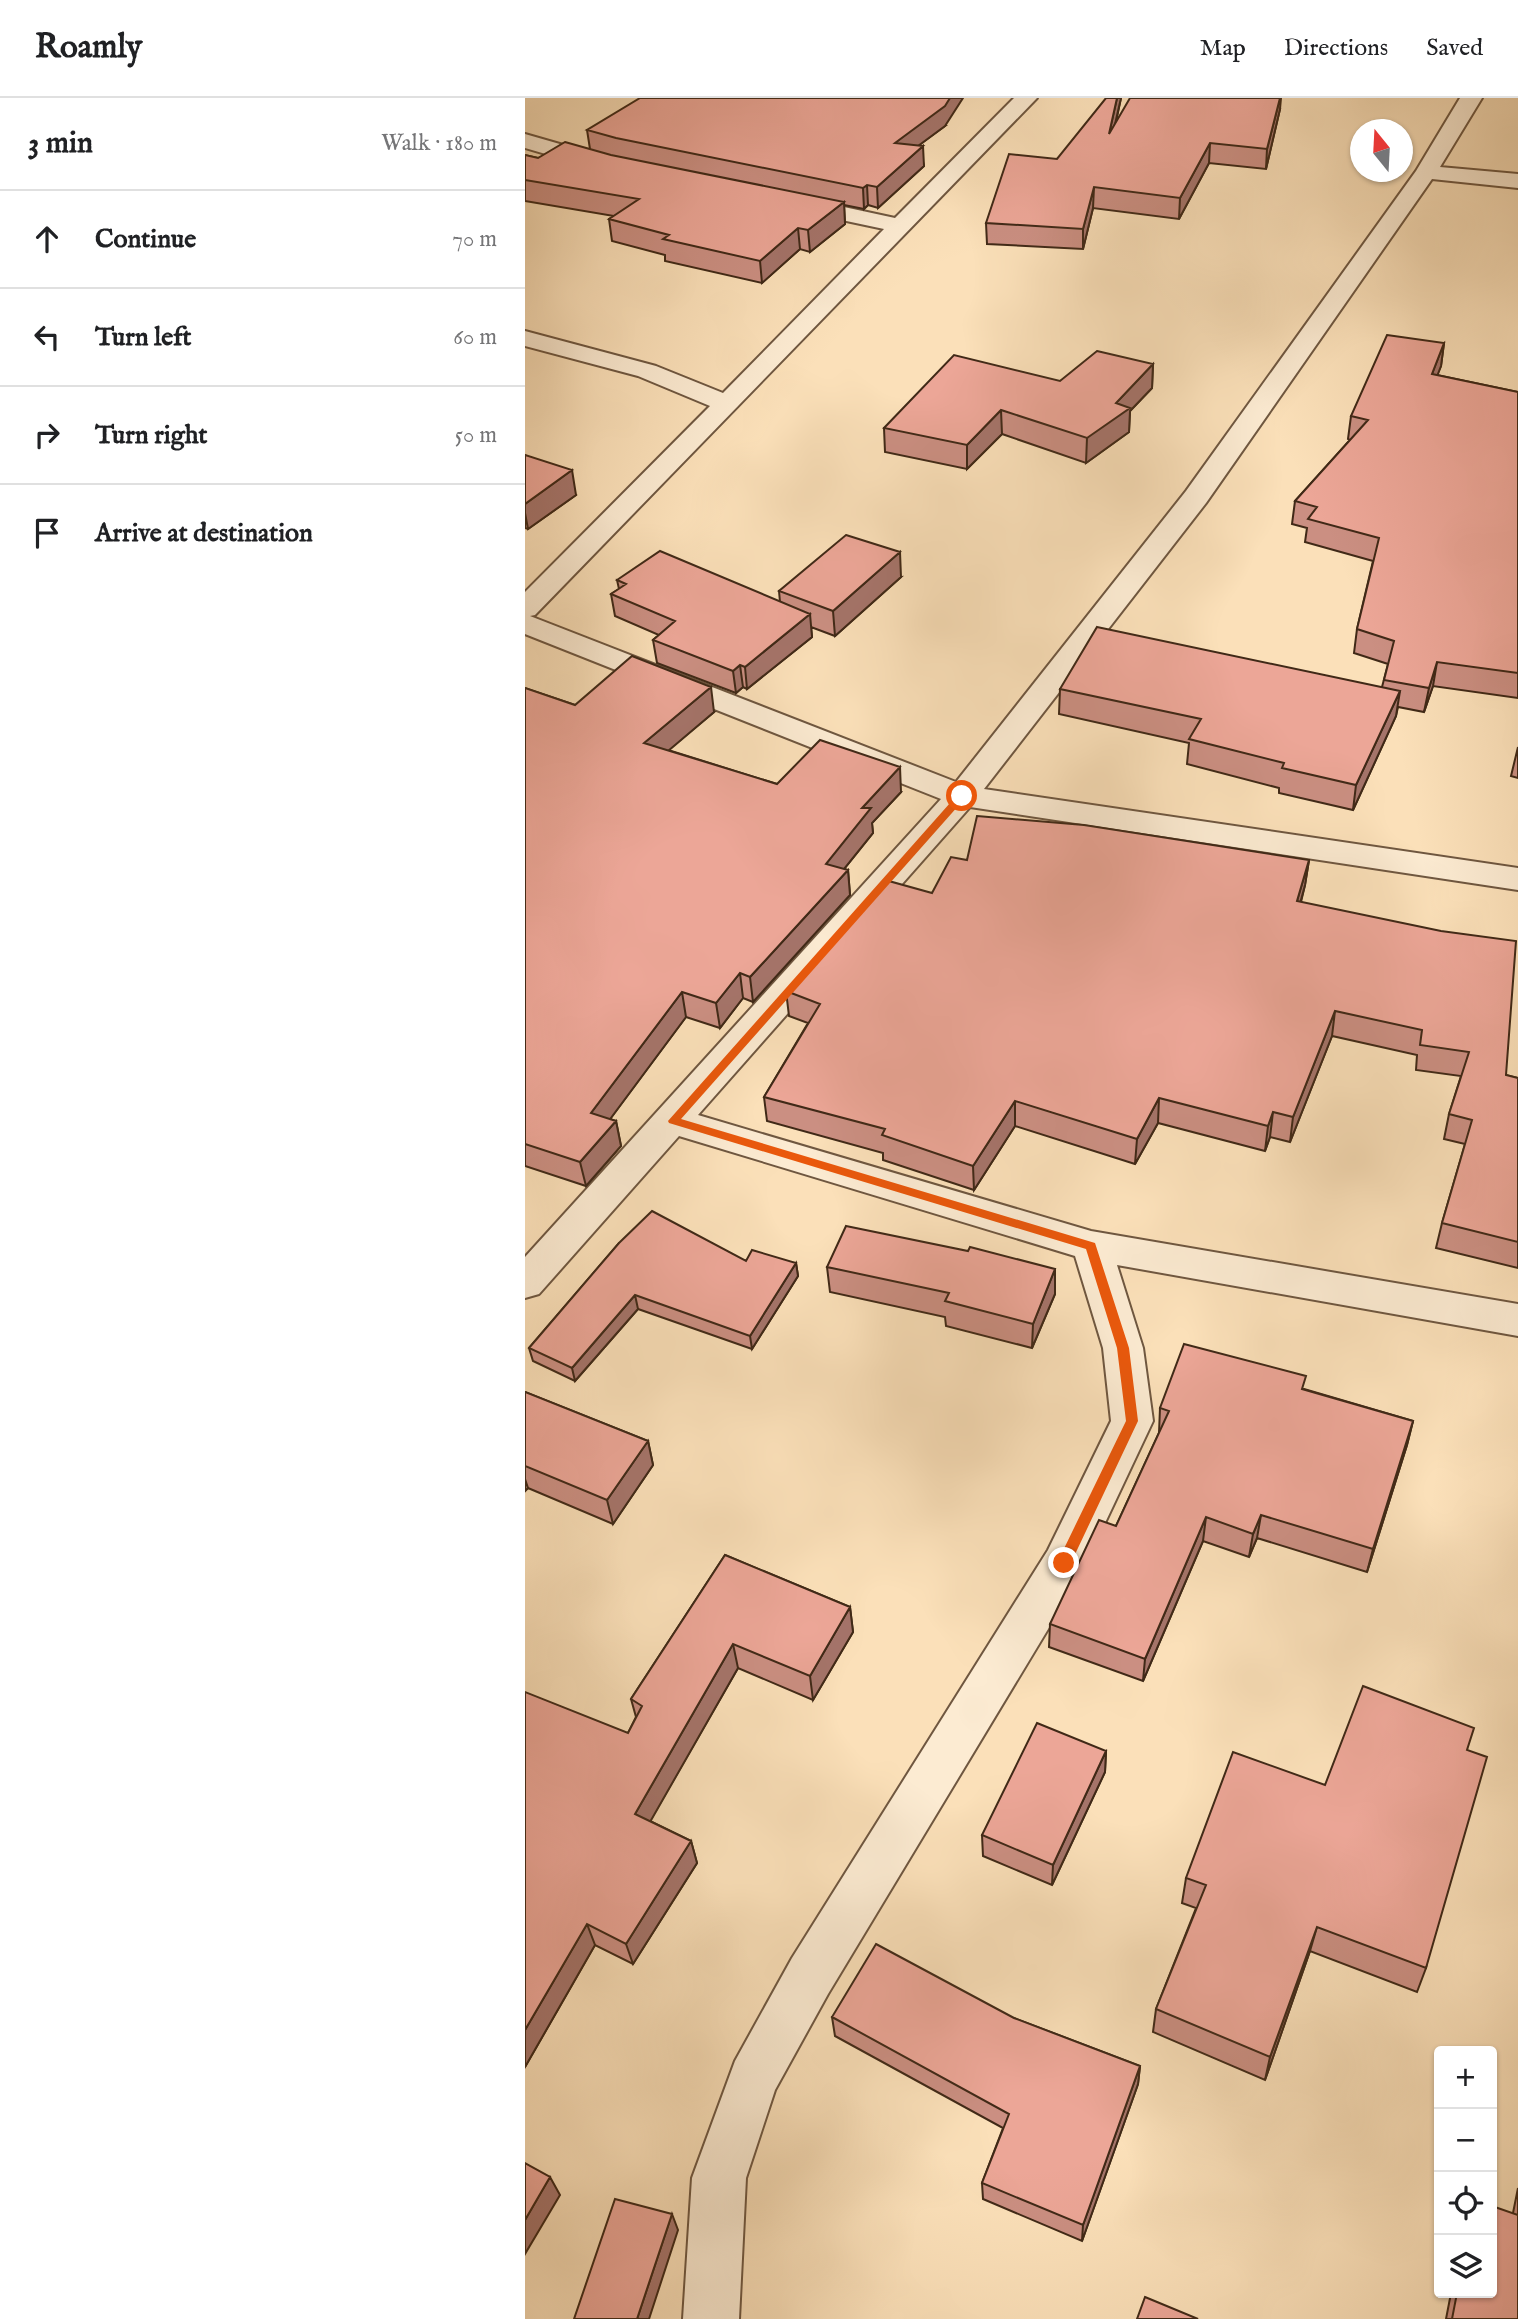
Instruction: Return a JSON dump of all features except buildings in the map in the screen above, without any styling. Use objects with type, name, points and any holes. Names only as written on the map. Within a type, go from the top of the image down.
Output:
[{"type":"street","points":[[525,609],[1026,98]]},
{"type":"street","points":[[525,1283],[962,796],[1196,497],[1426,172],[1471,98]]},
{"type":"street","points":[[525,141],[628,169]]},
{"type":"street","points":[[1426,172],[1518,181]]},
{"type":"street","points":[[778,200],[901,226]]},
{"type":"street","points":[[525,338],[647,371],[728,404]]},
{"type":"street","points":[[525,624],[962,796],[1518,879]]},
{"type":"street","points":[[673,1121],[1091,1246],[1518,1320]]},
{"type":"street","points":[[711,2319],[719,2178],[753,2079],[810,1976],[1064,1563],[1132,1421],[1123,1348],[1091,1246]]},
{"type":"route","points":[[962,796],[673,1121],[1091,1246],[1123,1348],[1132,1421],[1064,1563]]}]
